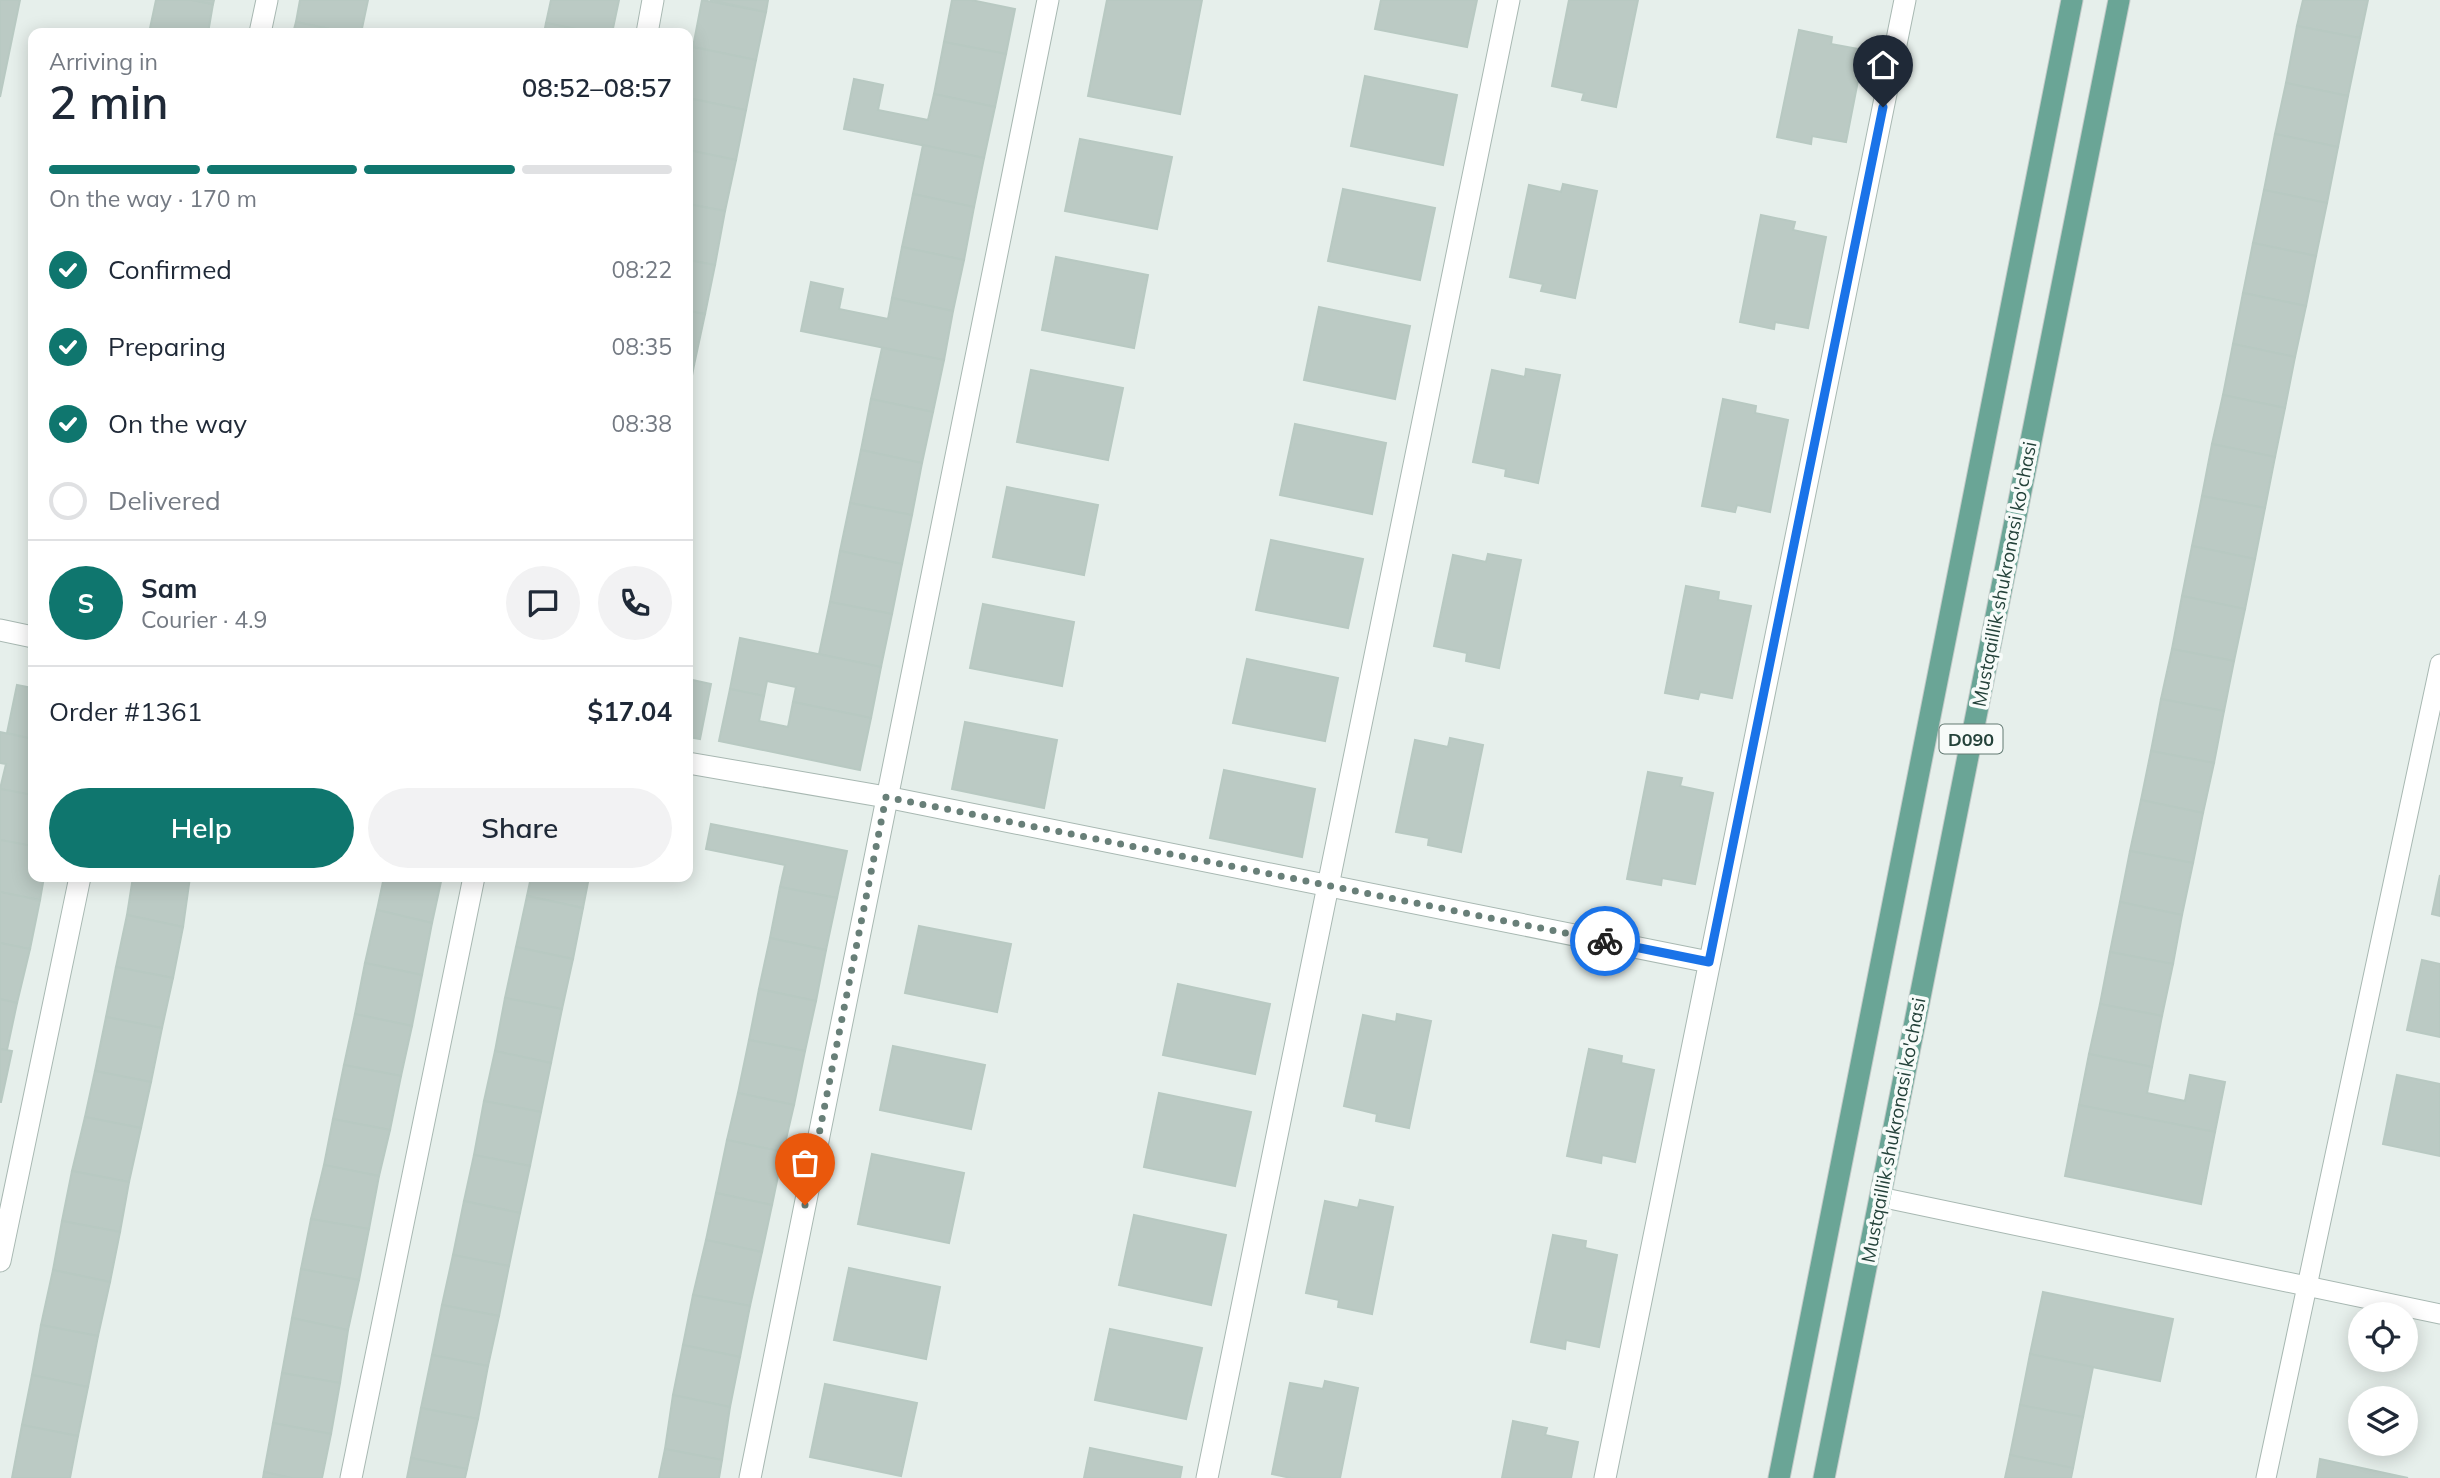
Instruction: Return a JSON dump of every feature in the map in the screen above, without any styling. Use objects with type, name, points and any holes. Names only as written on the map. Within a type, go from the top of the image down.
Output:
[{"type":"main road","name":"D090","points":[[1779,1478],[2072,0]]},
{"type":"main road","name":"Mustqaillik shukronasi ko'chasi","points":[[1824,1478],[2119,0]]},
{"type":"street","points":[[261,28],[267,0]]},
{"type":"street","points":[[648,28],[653,0]]},
{"type":"street","points":[[750,1478],[1048,0]]},
{"type":"street","points":[[1207,1478],[1509,0]]},
{"type":"street","points":[[1605,1478],[1905,0]]},
{"type":"street","points":[[0,630],[28,636]]},
{"type":"street","points":[[693,764],[886,797],[1709,962]]},
{"type":"street","points":[[0,1261],[79,882]]},
{"type":"street","points":[[351,1478],[473,882]]},
{"type":"lane","points":[[2266,1478],[2440,664]]},
{"type":"lane","points":[[1880,1197],[2440,1314]]},
{"type":"building","points":[[0,0],[20,0],[0,97]]},
{"type":"building","points":[[156,0],[192,0],[213,4],[209,28],[150,28]]},
{"type":"building","points":[[192,0],[214,0],[213,4]]},
{"type":"building","points":[[300,0],[368,0],[362,28],[325,28],[296,22]]},
{"type":"building","points":[[551,0],[619,0],[613,28],[571,28],[546,23]]},
{"type":"building","points":[[702,0],[766,12],[756,60],[693,47]]},
{"type":"building","points":[[710,0],[768,0],[766,12]]},
{"type":"building","points":[[952,0],[971,0],[1015,9],[1006,54],[944,42]]},
{"type":"building","points":[[1107,0],[1202,0],[1180,114],[1088,96]]},
{"type":"building","points":[[1381,0],[1477,0],[1467,47],[1375,29]]},
{"type":"building","points":[[1569,0],[1638,0],[1616,107],[1582,100],[1584,93],[1552,86]]},
{"type":"building","points":[[2303,0],[2368,0],[2360,38],[2297,26]]},
{"type":"building","points":[[296,22],[325,28],[294,28]]},
{"type":"building","points":[[546,23],[571,28],[545,28]]},
{"type":"building","points":[[2297,26],[2360,38],[2348,96],[2286,83]]},
{"type":"building","points":[[1799,30],[1832,37],[1831,44],[1864,50],[1846,142],[1812,136],[1811,144],[1777,137]]},
{"type":"building","points":[[944,42],[1006,54],[995,107],[934,94]]},
{"type":"building","points":[[693,47],[756,60],[746,110],[693,99]]},
{"type":"building","points":[[1365,76],[1457,95],[1443,165],[1351,146]]},
{"type":"building","points":[[854,79],[883,85],[878,110],[928,120],[934,94],[995,107],[984,158],[844,129]]},
{"type":"building","points":[[2286,83],[2348,96],[2338,147],[2275,134]]},
{"type":"building","points":[[693,99],[746,110],[736,160],[693,151]]},
{"type":"building","points":[[2275,134],[2338,147],[2327,203],[2264,190]]},
{"type":"building","points":[[1080,139],[1172,157],[1157,229],[1065,211]]},
{"type":"building","points":[[923,145],[984,158],[974,207],[913,194]]},
{"type":"building","points":[[693,151],[736,160],[725,211],[693,205]]},
{"type":"building","points":[[1563,184],[1597,191],[1575,298],[1541,291],[1543,284],[1510,277],[1529,185],[1561,192]]},
{"type":"building","points":[[1343,189],[1435,208],[1420,280],[1328,261]]},
{"type":"building","points":[[2264,190],[2327,203],[2316,256],[2253,243]]},
{"type":"building","points":[[913,194],[974,207],[964,260],[902,247]]},
{"type":"building","points":[[693,205],[725,211],[715,265],[693,261]]},
{"type":"building","points":[[1761,215],[1795,222],[1793,230],[1826,237],[1808,328],[1775,322],[1774,329],[1740,322]]},
{"type":"building","points":[[2253,243],[2316,256],[2306,306],[2243,293]]},
{"type":"building","points":[[902,247],[964,260],[953,311],[892,298]]},
{"type":"building","points":[[1056,257],[1148,275],[1134,348],[1042,330]]},
{"type":"building","points":[[693,261],[715,265],[705,314],[693,312]]},
{"type":"building","points":[[811,282],[843,289],[839,309],[888,319],[892,298],[953,311],[944,360],[801,331]]},
{"type":"building","points":[[2243,293],[2306,306],[2295,357],[2233,344]]},
{"type":"building","points":[[1319,307],[1410,326],[1395,399],[1304,380]]},
{"type":"building","points":[[693,312],[705,314],[693,365]]},
{"type":"building","points":[[2233,344],[2295,357],[2285,408],[2223,395]]},
{"type":"building","points":[[882,348],[944,360],[933,412],[871,399]]},
{"type":"building","points":[[1526,369],[1560,375],[1538,483],[1505,476],[1506,469],[1473,462],[1492,370],[1525,377]]},
{"type":"building","points":[[1031,370],[1123,388],[1108,460],[1017,442]]},
{"type":"building","points":[[2223,395],[2285,408],[2275,457],[2212,444]]},
{"type":"building","points":[[871,399],[933,412],[922,463],[861,450]]},
{"type":"building","points":[[1723,399],[1756,406],[1755,413],[1788,420],[1770,512],[1737,505],[1735,512],[1702,506]]},
{"type":"building","points":[[1295,424],[1386,443],[1372,514],[1280,495]]},
{"type":"building","points":[[2212,444],[2275,457],[2265,508],[2202,496]]},
{"type":"building","points":[[861,450],[922,463],[912,515],[850,503]]},
{"type":"building","points":[[1007,487],[1098,505],[1084,575],[993,557]]},
{"type":"building","points":[[2202,496],[2265,508],[2255,559],[2192,546]]},
{"type":"building","points":[[850,503],[912,515],[902,564],[840,551]]},
{"type":"building","points":[[1271,540],[1363,559],[1348,628],[1256,610]]},
{"type":"building","points":[[2192,546],[2255,559],[2245,609],[2182,596]]},
{"type":"building","points":[[840,551],[902,564],[892,614],[830,602]]},
{"type":"building","points":[[1488,554],[1521,560],[1499,668],[1466,661],[1467,653],[1434,646],[1453,555],[1486,562]]},
{"type":"building","points":[[1686,586],[1719,592],[1718,600],[1751,606],[1732,698],[1700,692],[1698,699],[1665,693]]},
{"type":"building","points":[[2182,596],[2245,609],[2234,661],[2172,649]]},
{"type":"building","points":[[830,602],[892,614],[881,667],[819,654]]},
{"type":"building","points":[[983,604],[1074,622],[1062,686],[970,668]]},
{"type":"building","points":[[740,638],[881,667],[871,718],[793,702],[796,687],[767,681],[764,696],[730,689]]},
{"type":"building","points":[[2172,649],[2234,661],[2224,711],[2161,699]]},
{"type":"building","points":[[1247,659],[1338,678],[1325,741],[1233,723]]},
{"type":"building","points":[[693,680],[711,684],[700,739],[693,738]]},
{"type":"building","points":[[17,685],[28,687],[28,738],[7,733]]},
{"type":"building","points":[[730,689],[764,696],[759,721],[788,727],[793,702],[871,718],[860,770],[719,741]]},
{"type":"building","points":[[2161,699],[2224,711],[2214,763],[2151,751]]},
{"type":"building","points":[[965,722],[1057,740],[1044,808],[952,789]]},
{"type":"building","points":[[0,732],[28,738],[28,794],[0,789],[6,764],[0,763]]},
{"type":"building","points":[[1450,738],[1483,745],[1461,852],[1428,845],[1429,838],[1396,832],[1415,740],[1448,747]]},
{"type":"building","points":[[2151,751],[2214,763],[2203,813],[2141,800]]},
{"type":"building","points":[[1224,770],[1315,789],[1302,857],[1210,838]]},
{"type":"building","points":[[1648,772],[1682,778],[1680,786],[1713,793],[1695,884],[1662,878],[1661,885],[1627,879]]},
{"type":"building","points":[[0,789],[28,794],[28,845],[0,840]]},
{"type":"building","points":[[2141,800],[2203,813],[2193,863],[2130,851]]},
{"type":"building","points":[[711,824],[847,851],[837,898],[780,887],[785,865],[706,849]]},
{"type":"building","points":[[0,840],[28,845],[28,882],[43,882],[40,900],[0,892]]},
{"type":"building","points":[[2130,851],[2193,863],[2182,915],[2120,902]]},
{"type":"building","points":[[2440,875],[2440,916],[2432,914]]},
{"type":"building","points":[[132,882],[189,882],[183,927],[127,915]]},
{"type":"building","points":[[383,882],[441,882],[432,923],[377,910]]},
{"type":"building","points":[[530,882],[588,882],[583,908],[527,896]]},
{"type":"building","points":[[780,887],[837,898],[826,950],[770,938]]},
{"type":"building","points":[[0,892],[40,900],[30,949],[0,943]]},
{"type":"building","points":[[527,896],[583,908],[573,959],[516,947]]},
{"type":"building","points":[[2120,902],[2182,915],[2173,964],[2110,952]]},
{"type":"building","points":[[377,910],[432,923],[422,975],[365,963]]},
{"type":"building","points":[[127,915],[183,927],[173,978],[116,967]]},
{"type":"building","points":[[919,926],[1011,944],[997,1012],[905,993]]},
{"type":"building","points":[[770,938],[826,950],[816,1001],[759,989]]},
{"type":"building","points":[[0,943],[30,949],[17,1003],[0,999]]},
{"type":"building","points":[[516,947],[573,959],[562,1009],[505,998]]},
{"type":"building","points":[[2110,952],[2173,964],[2162,1016],[2100,1004]]},
{"type":"building","points":[[2422,960],[2440,964],[2440,1037],[2407,1030]]},
{"type":"building","points":[[365,963],[422,975],[412,1026],[355,1014]]},
{"type":"building","points":[[116,967],[173,978],[162,1028],[106,1017]]},
{"type":"building","points":[[1178,984],[1270,1004],[1255,1074],[1163,1055]]},
{"type":"building","points":[[759,989],[816,1001],[805,1051],[749,1040]]},
{"type":"building","points":[[505,998],[562,1009],[551,1063],[495,1051]]},
{"type":"building","points":[[0,999],[17,1003],[7,1050],[0,1049]]},
{"type":"building","points":[[2100,1004],[2162,1016],[2152,1067],[2089,1054]]},
{"type":"building","points":[[355,1014],[412,1026],[401,1076],[344,1065]]},
{"type":"building","points":[[1397,1014],[1431,1021],[1409,1128],[1376,1121],[1377,1114],[1344,1106],[1363,1015],[1396,1022]]},
{"type":"building","points":[[106,1017],[162,1028],[151,1082],[95,1071]]},
{"type":"building","points":[[749,1040],[805,1051],[794,1105],[738,1093]]},
{"type":"building","points":[[893,1046],[985,1065],[971,1129],[880,1110]]},
{"type":"building","points":[[0,1049],[12,1051],[1,1102],[0,1102]]},
{"type":"building","points":[[1589,1049],[1622,1056],[1621,1063],[1654,1070],[1635,1162],[1602,1155],[1601,1163],[1567,1156]]},
{"type":"building","points":[[495,1051],[551,1063],[541,1112],[484,1101]]},
{"type":"building","points":[[2089,1054],[2152,1067],[2147,1093],[2185,1101],[2190,1075],[2225,1082],[2215,1132],[2079,1105]]},
{"type":"building","points":[[344,1065],[401,1076],[390,1130],[333,1119]]},
{"type":"building","points":[[95,1071],[151,1082],[141,1128],[85,1117]]},
{"type":"building","points":[[2397,1075],[2440,1084],[2440,1156],[2383,1144]]},
{"type":"building","points":[[738,1093],[794,1105],[783,1152],[727,1140]]},
{"type":"building","points":[[1159,1093],[1251,1112],[1235,1186],[1144,1167]]},
{"type":"building","points":[[484,1101],[541,1112],[530,1166],[474,1155]]},
{"type":"building","points":[[2079,1105],[2215,1132],[2201,1204],[2065,1176]]},
{"type":"building","points":[[85,1117],[141,1128],[129,1182],[72,1171]]},
{"type":"building","points":[[333,1119],[390,1130],[379,1176],[324,1165]]},
{"type":"building","points":[[727,1140],[783,1152],[772,1205],[716,1193]]},
{"type":"building","points":[[872,1154],[964,1173],[949,1243],[858,1224]]},
{"type":"building","points":[[474,1155],[530,1166],[520,1213],[464,1201]]},
{"type":"building","points":[[324,1165],[379,1176],[369,1229],[311,1219]]},
{"type":"building","points":[[72,1171],[129,1182],[120,1232],[62,1221]]},
{"type":"building","points":[[716,1193],[772,1205],[762,1252],[706,1240]]},
{"type":"building","points":[[1360,1200],[1393,1207],[1372,1314],[1338,1307],[1339,1300],[1306,1293],[1325,1201],[1358,1208]]},
{"type":"building","points":[[464,1201],[520,1213],[509,1266],[453,1255]]},
{"type":"building","points":[[1134,1215],[1226,1235],[1211,1305],[1119,1285]]},
{"type":"building","points":[[311,1219],[369,1229],[359,1280],[301,1269]]},
{"type":"building","points":[[62,1221],[120,1232],[110,1282],[53,1270]]},
{"type":"building","points":[[1553,1235],[1586,1241],[1585,1248],[1617,1255],[1599,1347],[1566,1340],[1565,1349],[1531,1342]]},
{"type":"building","points":[[706,1240],[762,1252],[750,1306],[693,1295]]},
{"type":"building","points":[[453,1255],[509,1266],[499,1316],[442,1305]]},
{"type":"building","points":[[849,1268],[940,1287],[926,1359],[834,1340]]},
{"type":"building","points":[[301,1269],[359,1280],[348,1330],[292,1318]]},
{"type":"building","points":[[53,1270],[110,1282],[98,1336],[41,1325]]},
{"type":"building","points":[[2043,1292],[2173,1319],[2160,1381],[2030,1354]]},
{"type":"building","points":[[693,1295],[750,1306],[740,1357],[683,1345]]},
{"type":"building","points":[[442,1305],[499,1316],[488,1366],[432,1355]]},
{"type":"building","points":[[292,1318],[348,1330],[340,1383],[282,1373]]},
{"type":"building","points":[[41,1325],[98,1336],[88,1387],[32,1375]]},
{"type":"building","points":[[1110,1329],[1202,1348],[1186,1419],[1095,1400]]},
{"type":"building","points":[[683,1345],[740,1357],[730,1407],[673,1395]]},
{"type":"building","points":[[2030,1354],[2093,1367],[2083,1417],[2020,1405]]},
{"type":"building","points":[[432,1355],[488,1366],[478,1419],[421,1408]]},
{"type":"building","points":[[282,1373],[340,1383],[331,1434],[273,1423]]},
{"type":"building","points":[[32,1375],[88,1387],[78,1436],[22,1425]]},
{"type":"building","points":[[1325,1381],[1358,1388],[1340,1478],[1291,1478],[1272,1474],[1290,1383],[1323,1389]]},
{"type":"building","points":[[825,1384],[917,1403],[901,1476],[810,1457]]},
{"type":"building","points":[[673,1395],[730,1407],[722,1460],[665,1449]]},
{"type":"building","points":[[2020,1405],[2083,1417],[2073,1468],[2010,1455]]},
{"type":"building","points":[[421,1408],[478,1419],[467,1469],[411,1458]]},
{"type":"building","points":[[1513,1421],[1547,1428],[1545,1435],[1578,1442],[1571,1478],[1502,1478]]},
{"type":"building","points":[[273,1423],[331,1434],[322,1478],[291,1478],[264,1472]]},
{"type":"building","points":[[22,1425],[78,1436],[70,1478],[12,1478]]},
{"type":"building","points":[[1090,1448],[1182,1467],[1180,1478],[1084,1478]]},
{"type":"building","points":[[665,1449],[722,1460],[719,1478],[659,1478]]},
{"type":"building","points":[[2010,1455],[2073,1468],[2071,1478],[2005,1478]]},
{"type":"building","points":[[411,1458],[467,1469],[465,1478],[407,1478]]},
{"type":"building","points":[[2320,1459],[2408,1478],[2317,1478]]},
{"type":"building","points":[[264,1472],[291,1478],[263,1478]]},
{"type":"way so far","points":[[805,1205],[886,797],[1605,941]]},
{"type":"route","points":[[1605,941],[1709,962],[1883,107]]}]
